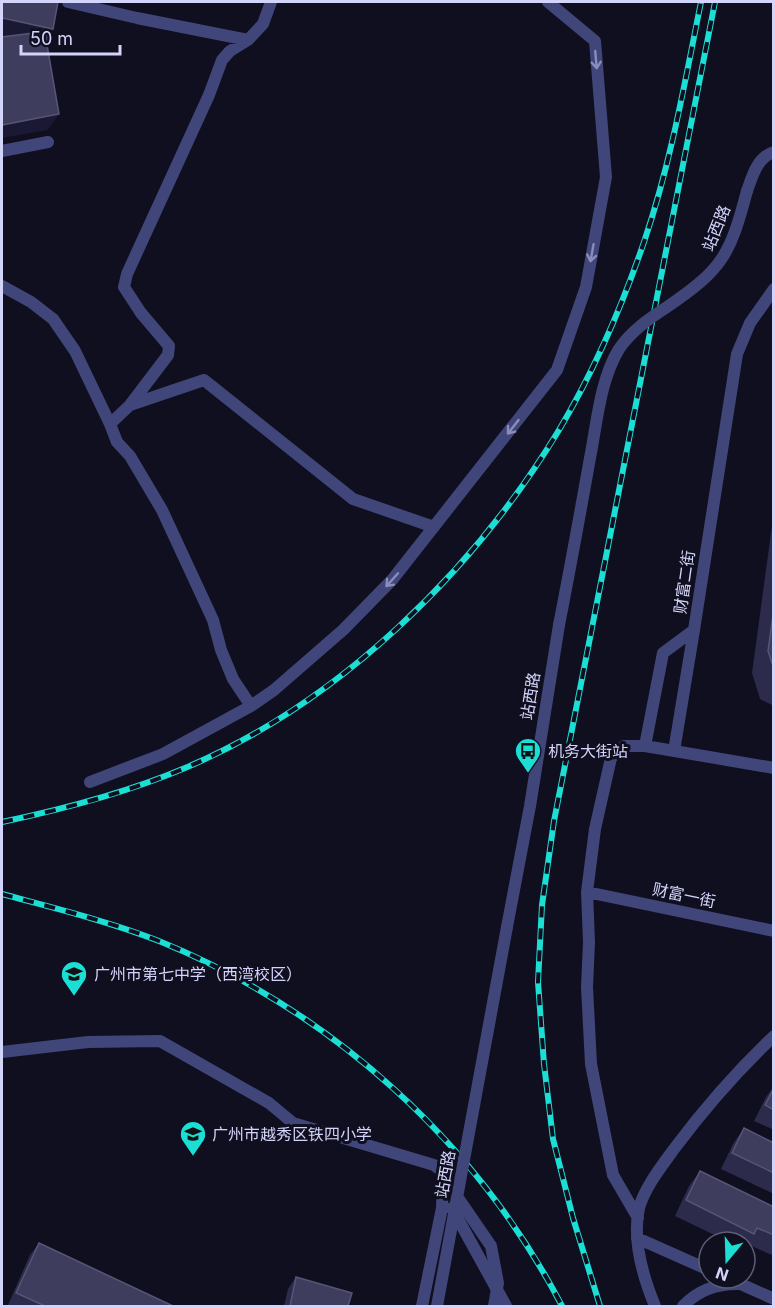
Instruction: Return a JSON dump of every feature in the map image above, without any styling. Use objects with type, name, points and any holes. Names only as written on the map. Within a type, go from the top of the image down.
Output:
[{"type":"street","points":[[68,2],[248,40]]},
{"type":"street","points":[[110,424],[130,405],[168,355],[169,346],[141,313],[124,286],[127,274],[209,95],[222,60],[230,51],[248,40],[263,24],[272,2]]},
{"type":"street","points":[[90,782],[163,754],[251,706],[274,690],[343,630],[392,580],[558,370],[586,287],[606,177],[595,41],[548,2]]},
{"type":"street","points":[[2,151],[48,142]]},
{"type":"street","name":"站西路","points":[[437,1306],[530,806],[559,625],[599,412],[612,363],[620,347],[631,334],[693,289],[722,262],[731,244],[755,170],[763,158],[774,152]]},
{"type":"street","points":[[2,286],[31,302],[53,319],[75,351],[117,442],[130,456],[162,510],[213,620],[221,650],[233,679],[251,706]]},
{"type":"street","name":"财富二街","points":[[645,746],[663,653],[694,630],[736,357],[741,340],[750,323],[774,289]]},
{"type":"street","points":[[130,405],[204,380],[352,499],[434,527]]},
{"type":"street","points":[[674,751],[694,630]]},
{"type":"street","points":[[638,1218],[613,1175],[591,1064],[587,987],[589,942],[587,892],[595,829],[611,758],[624,746],[645,746],[774,768]]},
{"type":"street","name":"财富一街","points":[[587,892],[774,931]]},
{"type":"street","points":[[655,1306],[642,1268],[637,1238],[639,1208],[646,1190],[663,1164],[716,1096],[774,1036]]},
{"type":"street","points":[[2,1052],[88,1042],[160,1041],[269,1103],[293,1123],[434,1165],[443,1172],[442,1208],[422,1306]]},
{"type":"street","points":[[442,1190],[506,1306]]},
{"type":"street","points":[[458,1198],[491,1246],[498,1283],[494,1306]]},
{"type":"street","points":[[637,1238],[697,1265]]},
{"type":"street","points":[[683,1306],[706,1290]]},
{"type":"street","points":[[754,1290],[774,1299]]},
{"type":"building","points":[[2,2],[58,2],[53,29],[2,18]]},
{"type":"building","points":[[50,31],[47,45],[59,114],[2,125],[2,37]]},
{"type":"building","points":[[774,608],[774,669],[768,651]]},
{"type":"building","points":[[774,1088],[774,1110],[765,1105]]},
{"type":"building","points":[[744,1128],[774,1143],[774,1173],[732,1153]]},
{"type":"building","points":[[700,1171],[774,1207],[774,1235],[757,1228],[746,1230],[686,1200]]},
{"type":"building","points":[[39,1243],[173,1306],[45,1306],[16,1293]]},
{"type":"building","points":[[296,1277],[352,1293],[348,1306],[290,1306]]},
{"type":"railway","points":[[2,822],[118,793],[185,768],[242,741],[296,708],[348,670],[398,628],[486,534],[525,483],[559,430],[596,361],[627,288],[645,239],[662,181],[677,121],[701,2]]},
{"type":"railway","points":[[600,1306],[573,1218],[553,1139],[544,1064],[538,982],[542,905],[554,821],[715,2]]},
{"type":"railway","points":[[2,894],[101,921],[159,941],[222,970],[282,1004],[339,1044],[393,1088],[442,1136],[487,1189],[527,1246],[562,1306]]},
{"type":"place","name":"机务大街站","points":[[528,774]]},
{"type":"place","name":"广州市第七中学（西湾校区）","points":[[74,997]]},
{"type":"place","name":"广州市越秀区铁四小学","points":[[193,1157]]}]
